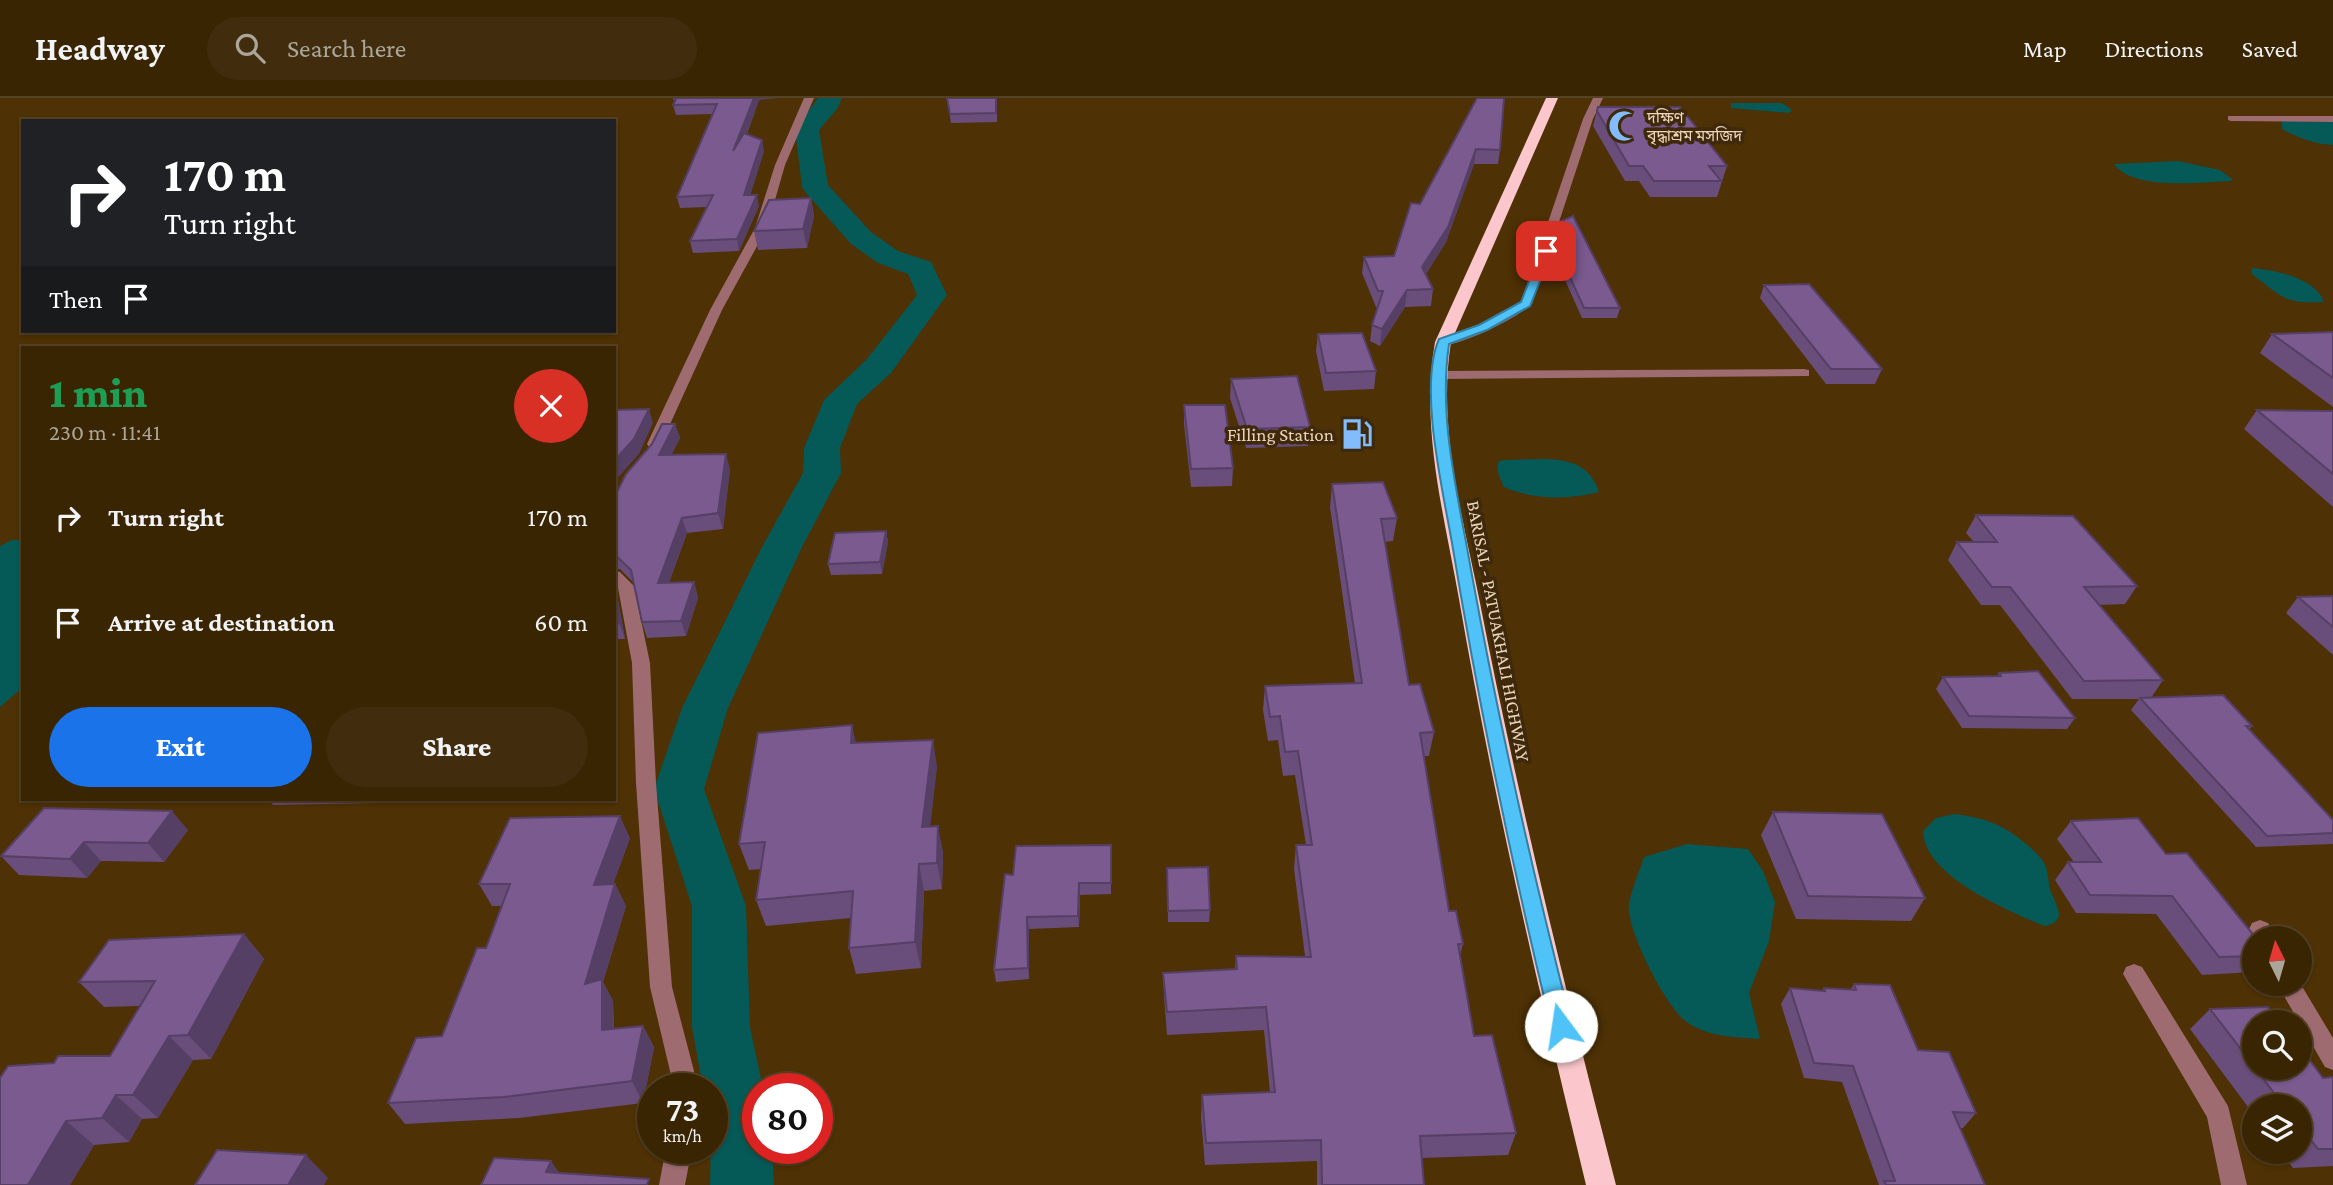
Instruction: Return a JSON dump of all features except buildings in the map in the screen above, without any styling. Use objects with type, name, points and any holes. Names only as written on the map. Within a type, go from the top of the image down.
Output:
[{"type":"highway","name":"BARISAL - PATUAKHALI HIGHWAY","points":[[1552,98],[1443,342],[1437,375],[1445,461],[1511,814],[1601,1185]]},
{"type":"street","points":[[648,457],[705,333],[761,228],[780,165],[809,98]]},
{"type":"street","points":[[1443,342],[1494,323],[1526,304],[1546,251],[1588,119],[1598,98]]},
{"type":"street","points":[[2231,118],[2333,119]]},
{"type":"street","points":[[1437,375],[1804,373]]},
{"type":"street","points":[[616,578],[626,586],[642,663],[646,783],[661,987],[682,1073]]},
{"type":"street","points":[[2134,974],[2219,1114],[2234,1185]]},
{"type":"street","points":[[2295,996],[2333,1059]]},
{"type":"street","points":[[672,1185],[676,1164]]},
{"type":"water","points":[[1731,103],[1782,103],[1792,110],[1789,113],[1731,108]]},
{"type":"water","points":[[2282,121],[2333,122],[2333,145],[2294,135],[2282,129]]},
{"type":"water","points":[[2178,161],[2220,170],[2232,179],[2185,183],[2151,182],[2123,173],[2114,164]]},
{"type":"water","points":[[2251,268],[2293,276],[2312,286],[2324,302],[2300,302],[2284,297],[2252,274]]},
{"type":"water","points":[[1547,459],[1573,463],[1584,469],[1593,479],[1599,492],[1551,497],[1515,491],[1504,487],[1498,474],[1499,461]]},
{"type":"water","points":[[12,540],[21,540],[21,689],[0,707],[0,546]]},
{"type":"water","points":[[1954,814],[1997,825],[2024,842],[2042,859],[2059,914],[2056,921],[2044,926],[2010,911],[1970,889],[1937,863],[1927,847],[1923,831],[1936,818]]},
{"type":"water","points":[[1687,844],[1748,849],[1763,871],[1775,902],[1769,941],[1749,993],[1760,1039],[1714,1034],[1688,1023],[1669,1002],[1640,948],[1629,904],[1644,857]]},
{"type":"waterway","points":[[742,1185],[740,1124],[721,1027],[719,906],[679,789],[705,708],[782,547],[822,473],[822,448],[841,400],[879,366],[932,295],[921,268],[888,257],[861,238],[815,187],[807,129],[829,104],[830,98]]},
{"type":"place","name":"দক্ষিণ বৃদ্ধাশ্রম মসজিদ","points":[[1624,126]]},
{"type":"place","name":"Filling Station","points":[[1357,434]]},
{"type":"route","points":[[1546,251],[1526,304],[1483,328],[1443,342],[1437,383],[1445,461],[1476,640],[1522,868],[1561,1026]]}]
